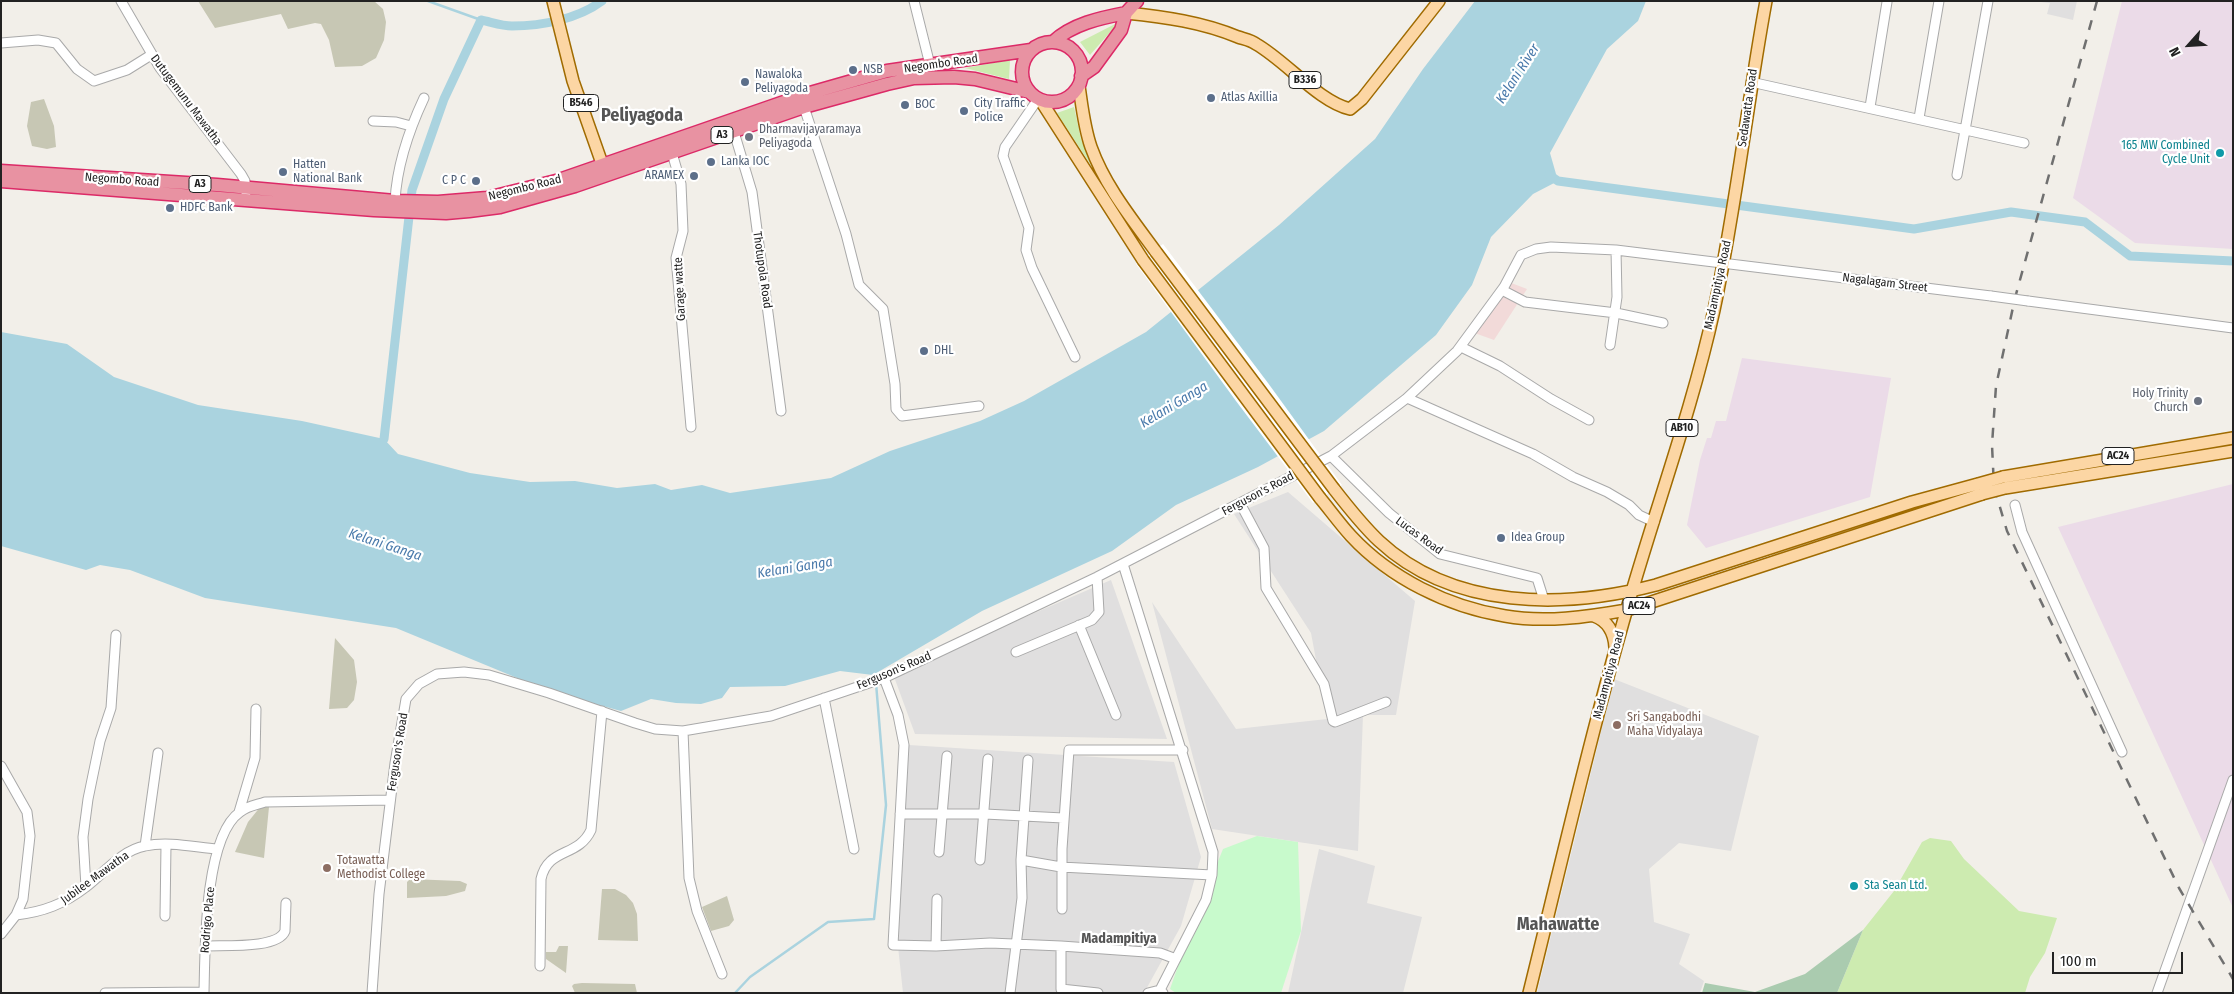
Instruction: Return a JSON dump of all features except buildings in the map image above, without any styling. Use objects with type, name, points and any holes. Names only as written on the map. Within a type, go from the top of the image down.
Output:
[{"type":"highway","points":[[1080,81],[1081,66],[1074,53],[1067,46],[1053,42],[1041,44],[1031,50],[1023,62],[1022,79],[1036,97],[1054,103],[1063,100],[1070,96],[1121,30],[1126,13],[1137,1]]},
{"type":"highway","points":[[1053,42],[1063,32],[1089,21],[1126,13]]},
{"type":"highway","name":"Negombo Road","points":[[1,171],[246,193],[397,204],[446,213],[500,207],[545,195],[604,170],[810,93],[887,71],[1031,50]]},
{"type":"highway","name":"Negombo Road","points":[[604,170],[672,153],[804,107],[855,92],[930,77],[975,79],[1036,97]]},
{"type":"highway","name":"Negombo Road","points":[[1,182],[246,193]]},
{"type":"main road","name":"B546","points":[[553,1],[573,81],[604,170]]},
{"type":"main road","name":"B336","points":[[1126,13],[1183,20],[1218,29],[1255,43],[1337,106],[1350,109],[1362,100],[1439,1]]},
{"type":"main road","name":"Sedawatta Road","points":[[1732,214],[1751,82],[1766,1]]},
{"type":"main road","name":"AC24","points":[[1080,81],[1087,132],[1096,158],[1116,195],[1156,252],[1363,525],[1408,563],[1461,589],[1509,598],[1544,600],[1589,599],[1632,591],[1656,585],[1912,502],[1980,489]]},
{"type":"main road","name":"AC24","points":[[1036,97],[1143,260],[1320,498],[1352,537],[1398,576],[1455,604],[1505,616],[1594,616],[1626,610],[2004,482],[2231,438]]},
{"type":"main road","name":"Madampitiya Road","points":[[1528,993],[1626,610],[1695,383],[1723,263],[1732,214]]},
{"type":"main road","points":[[2231,438],[2232,451]]},
{"type":"main road","name":"AC24","points":[[2004,482],[2232,451]]},
{"type":"main road","points":[[1639,568],[1643,578],[1656,585]]},
{"type":"main road","points":[[1594,616],[1602,618],[1610,628],[1614,638],[1615,654]]},
{"type":"street","name":"Dutugemunu Mawatha","points":[[121,1],[152,55],[242,174],[246,193]]},
{"type":"street","points":[[914,1],[930,66]]},
{"type":"street","points":[[1919,118],[1939,1]]},
{"type":"street","points":[[1957,175],[1988,1]]},
{"type":"street","points":[[1870,107],[1886,2]]},
{"type":"street","points":[[1,43],[38,40],[56,43],[77,69],[94,81],[127,70],[152,55]]},
{"type":"street","points":[[1751,82],[1870,107],[2024,143]]},
{"type":"street","points":[[1036,97],[1005,147],[1003,156],[1029,228],[1026,250],[1032,268],[1075,357]]},
{"type":"street","points":[[397,204],[396,185],[411,126],[424,98]]},
{"type":"street","points":[[804,107],[846,234],[859,286],[883,309],[895,384],[896,409],[902,416],[979,406]]},
{"type":"street","points":[[373,121],[396,122],[411,126]]},
{"type":"street","name":"Thotupola Road","points":[[734,132],[752,192],[780,411]]},
{"type":"street","name":"Garage watte","points":[[672,153],[681,184],[683,231],[676,258],[691,427]]},
{"type":"street","name":"Nagalagam Street","points":[[1536,249],[1551,247],[1616,250],[2233,328]]},
{"type":"street","name":"Ferguson's Road","points":[[372,993],[379,894],[394,763],[406,699],[419,684],[437,674],[464,672],[489,675],[655,729],[684,732],[771,716],[884,678],[1097,577],[1331,456],[1407,398],[1461,346],[1502,290],[1521,255],[1536,249]]},
{"type":"street","points":[[1610,346],[1616,313],[1616,250]]},
{"type":"street","points":[[1502,290],[1525,302],[1616,313],[1663,323]]},
{"type":"street","points":[[1461,346],[1500,366],[1551,400],[1589,420]]},
{"type":"street","points":[[1407,398],[1533,454],[1618,498],[1639,515],[1654,522]]},
{"type":"street","name":"Lucas Road","points":[[1331,456],[1389,513],[1440,554],[1537,578],[1544,600]]},
{"type":"street","points":[[1240,503],[1264,548],[1266,588],[1324,684],[1334,721],[1386,702]]},
{"type":"street","points":[[2015,505],[2022,532],[2122,752]]},
{"type":"street","points":[[1123,564],[1183,750],[1213,852],[1212,875],[1206,900],[1161,992],[1148,993]]},
{"type":"street","points":[[1016,652],[1092,620],[1099,612],[1097,577]]},
{"type":"street","points":[[1079,625],[1116,715]]},
{"type":"street","points":[[86,887],[83,837],[85,818],[100,741],[111,708],[116,635]]},
{"type":"street","points":[[884,678],[903,733],[893,945],[936,946],[990,943],[1061,946],[1152,952],[1176,959]]},
{"type":"street","points":[[824,698],[854,849]]},
{"type":"street","points":[[239,812],[256,758],[256,709]]},
{"type":"street","points":[[540,966],[541,879],[543,870],[549,861],[577,848],[586,840],[592,830],[602,711]]},
{"type":"street","points":[[684,732],[689,878],[697,911],[722,974]]},
{"type":"street","points":[[1062,909],[1063,818],[1069,750],[1183,750]]},
{"type":"street","points":[[145,846],[158,753]]},
{"type":"street","points":[[939,852],[947,756]]},
{"type":"street","points":[[980,860],[988,759]]},
{"type":"street","points":[[1010,993],[1022,898],[1021,860],[1028,760]]},
{"type":"street","points":[[1,766],[27,812],[30,836],[23,899],[16,915],[1,934]]},
{"type":"street","points":[[2156,993],[2233,780]]},
{"type":"street","points":[[217,849],[232,819],[239,812],[265,802],[390,800]]},
{"type":"street","points":[[900,814],[985,814],[1063,818]]},
{"type":"street","points":[[165,916],[166,844]]},
{"type":"street","name":"Jubilee Mawatha","points":[[16,915],[51,908],[86,887],[118,860],[132,851],[145,846],[166,844],[217,849]]},
{"type":"street","name":"Rodrigo Place","points":[[204,992],[210,886],[217,849]]},
{"type":"street","points":[[1021,860],[1061,867],[1212,875]]},
{"type":"street","points":[[936,946],[937,899]]},
{"type":"street","points":[[206,946],[256,944],[276,940],[285,931],[286,903]]},
{"type":"street","points":[[1061,946],[1061,989],[1098,993]]},
{"type":"street","points":[[105,993],[204,992]]},
{"type":"shaded area","points":[[198,1],[374,1],[383,9],[386,22],[384,40],[376,58],[362,66],[335,67],[329,40],[321,24],[315,23],[288,29],[281,14],[215,28]]},
{"type":"shaded area","points":[[2032,1],[2077,1],[2073,20],[2047,14],[2050,3]]},
{"type":"shaded area","points":[[2122,1],[2233,1],[2233,249],[2135,243],[2073,198]]},
{"type":"shaded area","points":[[44,99],[54,126],[56,147],[47,149],[32,146],[27,126],[31,102]]},
{"type":"shaded area","points":[[1506,281],[1527,289],[1494,340],[1469,331]]},
{"type":"shaded area","points":[[1742,358],[1891,378],[1870,497],[1706,548],[1687,525],[1700,460],[1707,438],[1711,438],[1716,421],[1726,421]]},
{"type":"shaded area","points":[[2233,484],[2233,908],[2058,527]]},
{"type":"shaded area","points":[[1288,492],[1415,601],[1396,715],[1363,715],[1358,851],[1212,829],[1152,602],[1236,729],[1327,719],[1311,633],[1234,514]]},
{"type":"shaded area","points":[[1111,580],[1167,739],[915,734],[893,674]]},
{"type":"shaded area","points":[[335,638],[354,660],[357,682],[354,700],[347,708],[329,709]]},
{"type":"shaded area","points":[[1614,679],[1759,736],[1731,851],[1679,843],[1649,869],[1654,922],[1690,934],[1679,964],[1704,981],[1700,993],[1537,993]]},
{"type":"shaded area","points":[[909,745],[1174,762],[1201,857],[1181,926],[1144,993],[903,993],[897,937]]},
{"type":"shaded area","points":[[267,805],[269,807],[264,858],[235,852],[248,822],[261,806]]},
{"type":"shaded area","points":[[1319,849],[1375,866],[1367,903],[1422,917],[1403,993],[1288,993]]},
{"type":"shaded area","points":[[410,879],[460,881],[467,884],[465,891],[446,896],[407,898],[407,882]]},
{"type":"shaded area","points":[[602,889],[615,889],[626,895],[633,903],[637,914],[638,941],[598,940]]},
{"type":"shaded area","points":[[727,896],[734,920],[729,926],[711,931],[702,907]]},
{"type":"shaded area","points":[[559,946],[568,946],[566,973],[546,959],[546,952],[556,952]]},
{"type":"shaded area","points":[[582,983],[635,984],[637,993],[575,993],[572,986]]},
{"type":"green space","points":[[1119,22],[1090,55],[1080,42]]},
{"type":"green space","points":[[1010,60],[1009,79],[965,68]]},
{"type":"green space","points":[[1074,107],[1081,139],[1094,170],[1057,113]]},
{"type":"green space","points":[[1257,836],[1298,842],[1301,931],[1281,993],[1176,993],[1170,989],[1192,926],[1223,849]]},
{"type":"green space","points":[[1930,838],[1951,841],[1964,859],[2019,911],[2057,918],[2045,953],[2030,977],[2025,993],[1837,993],[1863,930],[1894,891],[1922,842]]},
{"type":"green space","points":[[1863,930],[1837,993],[1702,993],[1705,983],[1755,992],[1805,974]]},
{"type":"water","points":[[1475,1],[1646,1],[1638,21],[1607,49],[1550,153],[1558,181],[1533,194],[1491,237],[1472,285],[1436,335],[1324,431],[1258,467],[1176,505],[1112,551],[982,611],[873,675],[840,671],[785,686],[730,687],[722,698],[701,704],[651,699],[621,711],[551,692],[396,628],[205,598],[130,570],[100,565],[86,570],[1,546],[1,332],[67,344],[114,377],[198,405],[302,421],[384,439],[398,454],[470,473],[530,482],[575,481],[617,488],[655,484],[671,490],[702,485],[730,493],[831,478],[890,451],[980,421],[1024,401],[1146,332],[1279,225],[1375,139],[1423,69]]},
{"type":"pier","points":[[1163,244],[1342,485],[1313,503],[1236,401],[1136,264]]},
{"type":"waterway","points":[[428,1],[481,20]]},
{"type":"waterway","points":[[384,439],[412,190],[444,99],[481,20],[500,25],[535,25],[571,17],[602,1]]},
{"type":"waterway","points":[[1549,175],[1558,181],[1914,229],[2011,212],[2085,222],[2130,256],[2233,261]]},
{"type":"waterway","points":[[735,993],[750,977],[828,922],[874,919],[886,805],[876,683]]},
{"type":"railway","points":[[2097,1],[2015,298],[1996,386],[1992,445],[1994,487],[2007,531],[2179,888],[2233,979]]},
{"type":"place","name":"NSB","points":[[853,70]]},
{"type":"place","name":"Nawaloka Peliyagoda","points":[[745,82]]},
{"type":"place","name":"Atlas Axillia","points":[[1211,98]]},
{"type":"place","name":"BOC","points":[[905,105]]},
{"type":"place","name":"City Traffic Police","points":[[964,111]]},
{"type":"place","name":"Dharmavijayaramaya Peliyagoda","points":[[749,137]]},
{"type":"place","name":"165 MW Combined Cycle Unit","points":[[2220,153]]},
{"type":"place","name":"Lanka IOC","points":[[711,162]]},
{"type":"place","name":"Hatten National Bank","points":[[283,172]]},
{"type":"place","name":"ARAMEX","points":[[694,176]]},
{"type":"place","name":"C P C","points":[[476,181]]},
{"type":"place","name":"HDFC Bank","points":[[170,208]]},
{"type":"place","name":"DHL","points":[[924,351]]},
{"type":"place","name":"Holy Trinity Church","points":[[2198,401]]},
{"type":"place","name":"Idea Group","points":[[1501,538]]},
{"type":"place","name":"Sri Sangabodhi Maha Vidyalaya","points":[[1617,725]]},
{"type":"place","name":"Totawatta Methodist College","points":[[327,868]]},
{"type":"place","name":"Sta Sean Ltd.","points":[[1854,886]]},
{"type":"district","name":"Peliyagoda","points":[[642,116]]},
{"type":"district","name":"Mahawatte","points":[[1558,925]]},
{"type":"district","name":"Madampitiya","points":[[1119,939]]},
{"type":"water label","name":"Kelani River","points":[[1518,74]]},
{"type":"water label","name":"Kelani Ganga","points":[[1174,405]]},
{"type":"water label","name":"Kelani Ganga","points":[[385,545]]},
{"type":"water label","name":"Kelani Ganga","points":[[795,568]]}]
